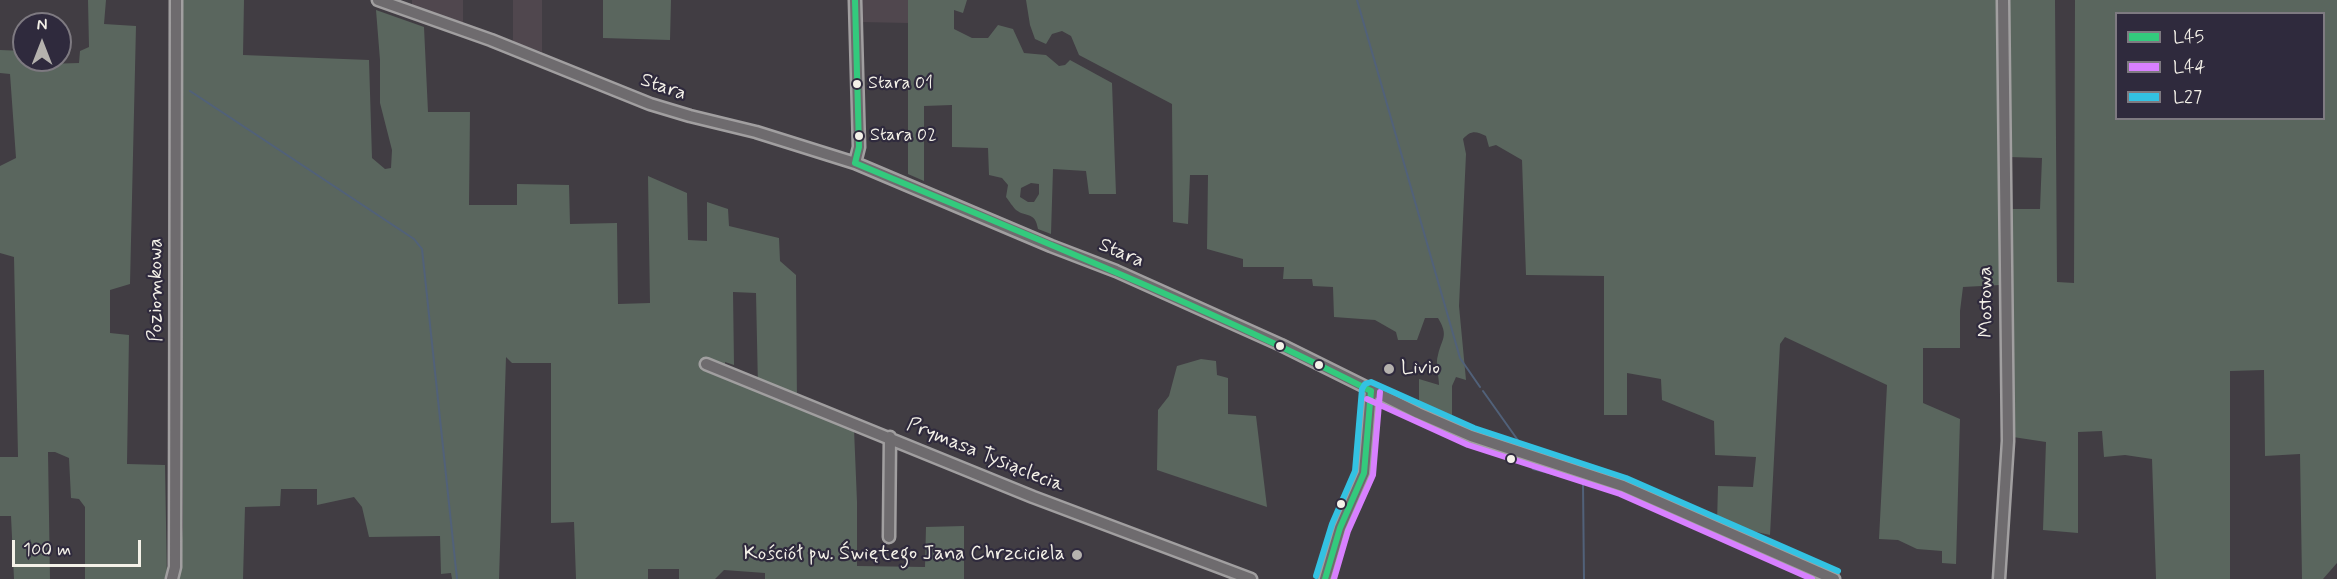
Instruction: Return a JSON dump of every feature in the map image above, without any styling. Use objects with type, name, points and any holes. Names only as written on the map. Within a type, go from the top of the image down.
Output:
[{"type":"street","name":"Poziomkowa","points":[[172,579],[175,555],[176,0]]},
{"type":"street","name":"Stara","points":[[378,0],[458,28],[650,104],[756,132],[855,164],[1116,271],[1281,345],[1371,391],[1472,436],[1623,486],[1834,579]]},
{"type":"street","points":[[855,0],[859,147],[855,164]]},
{"type":"street","name":"Mostowa","points":[[1999,579],[2008,441],[2003,0]]},
{"type":"street","name":"Prymasa Tysiąclecia","points":[[706,364],[1033,497],[1251,579]]},
{"type":"street","points":[[1325,579],[1333,547],[1364,473],[1371,391]]},
{"type":"street","points":[[889,537],[890,437]]},
{"type":"shaded area","points":[[88,0],[106,0],[104,24],[136,26],[130,284],[110,290],[110,333],[129,335],[127,464],[165,465],[167,579],[85,579],[85,507],[79,499],[71,498],[69,458],[55,452],[48,452],[50,579],[14,579],[11,516],[0,516],[0,457],[18,457],[14,257],[0,253],[0,166],[16,158],[10,74],[0,73],[0,50],[12,50],[12,72],[72,72],[72,63],[79,63],[80,51],[89,47]]},
{"type":"shaded area","points":[[181,0],[244,0],[243,55],[369,60],[372,158],[385,169],[391,168],[392,150],[380,103],[380,60],[376,10],[424,27],[428,112],[470,112],[469,205],[517,205],[517,184],[569,185],[570,224],[617,223],[618,304],[650,303],[648,176],[687,193],[688,240],[707,241],[707,202],[728,209],[729,226],[779,238],[780,261],[796,275],[797,406],[854,429],[857,566],[925,567],[926,527],[964,526],[964,579],[765,579],[765,573],[724,570],[715,579],[679,579],[679,569],[648,569],[648,579],[576,579],[574,522],[551,523],[551,363],[512,363],[506,357],[499,579],[452,579],[451,573],[441,574],[440,536],[369,537],[362,507],[354,497],[317,505],[317,489],[281,489],[280,506],[245,507],[243,579],[179,579],[183,526]],"holes":[[[733,292],[756,293],[758,388],[725,376],[725,362],[734,365]]]},
{"type":"shaded area","points":[[412,0],[463,0],[463,23],[412,5]]},
{"type":"shaded area","points":[[513,0],[542,0],[542,52],[513,42]]},
{"type":"shaded area","points":[[603,0],[671,0],[670,40],[603,38]]},
{"type":"shaded area","points":[[861,0],[908,0],[908,23],[861,22]]},
{"type":"shaded area","points":[[908,0],[967,0],[963,13],[954,10],[954,29],[972,38],[988,38],[998,25],[1013,29],[1024,53],[1046,55],[1059,66],[1065,65],[1070,60],[1112,83],[1116,194],[1089,194],[1086,171],[1053,169],[1051,234],[1038,229],[1033,217],[1015,209],[1006,197],[1008,185],[1002,178],[989,175],[988,148],[952,147],[952,105],[924,106],[924,181],[908,174]],"holes":[[[1031,183],[1039,184],[1039,194],[1034,202],[1028,202],[1020,197],[1021,188]]]},
{"type":"shaded area","points":[[1026,0],[1998,0],[2000,285],[1963,287],[1960,311],[1960,348],[1923,348],[1923,403],[1960,419],[1956,564],[1942,563],[1942,551],[1917,549],[1898,540],[1879,539],[1887,385],[1785,337],[1780,344],[1770,535],[1717,523],[1718,486],[1753,487],[1756,457],[1715,455],[1714,421],[1662,400],[1661,379],[1627,373],[1627,415],[1604,415],[1604,276],[1526,275],[1522,160],[1496,145],[1489,147],[1486,136],[1476,132],[1463,139],[1466,154],[1459,306],[1466,380],[1456,377],[1452,386],[1452,415],[1419,404],[1419,379],[1439,385],[1437,359],[1444,333],[1438,318],[1425,318],[1417,340],[1398,340],[1396,332],[1375,320],[1334,317],[1333,287],[1313,286],[1312,279],[1283,279],[1284,267],[1243,267],[1243,259],[1207,249],[1208,175],[1190,175],[1188,224],[1173,222],[1172,104],[1079,55],[1071,36],[1062,31],[1052,34],[1046,44],[1035,39]]},
{"type":"shaded area","points":[[2007,0],[2055,0],[2057,282],[2074,283],[2075,0],[2337,0],[2337,563],[2323,579],[2302,579],[2300,454],[2265,456],[2264,370],[2230,371],[2230,579],[2156,579],[2152,459],[2125,455],[2104,457],[2102,431],[2078,432],[2078,533],[2043,530],[2046,442],[2013,437],[2009,209],[2040,209],[2042,158],[2009,157]]},
{"type":"shaded area","points":[[1201,359],[1216,361],[1217,375],[1228,378],[1228,414],[1256,416],[1267,507],[1157,470],[1158,410],[1169,396],[1177,366]]},
{"type":"waterway","points":[[1357,0],[1460,358],[1480,387]]},
{"type":"waterway","points":[[190,91],[414,239],[422,249],[457,579]]},
{"type":"waterway","points":[[1483,391],[1522,446]]},
{"type":"waterway","points":[[1531,465],[1533,469],[1581,481],[1583,484],[1584,579]]},
{"type":"transit line","name":"L45","points":[[855,0],[859,147],[855,163]]},
{"type":"transit line","name":"L45","points":[[855,163],[1180,300],[1371,391]]},
{"type":"transit line","name":"L27","points":[[1316,576],[1332,524],[1355,471],[1362,389],[1365,384],[1371,382],[1474,428],[1626,478],[1838,571]]},
{"type":"transit line","name":"L45","points":[[1325,579],[1340,528],[1364,473],[1371,391]]},
{"type":"transit line","name":"L44","points":[[1334,579],[1348,531],[1373,475],[1380,392]]},
{"type":"transit line","name":"L44","points":[[1367,399],[1468,445],[1620,494],[1812,579]]},
{"type":"place","name":"Stara 01","points":[[857,84]]},
{"type":"place","name":"Stara 02","points":[[859,136]]},
{"type":"place","name":"Livio","points":[[1389,369]]},
{"type":"place","name":"Kościół pw. Świętego Jana Chrzciciela","points":[[1077,555]]}]
